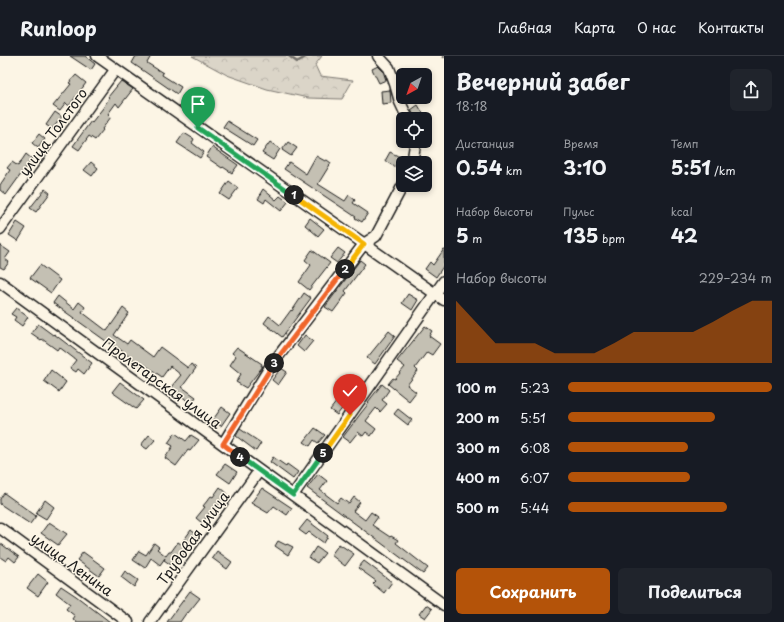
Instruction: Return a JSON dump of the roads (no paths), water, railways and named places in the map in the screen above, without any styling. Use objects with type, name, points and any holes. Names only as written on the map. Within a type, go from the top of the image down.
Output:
[{"type":"street","points":[[97,56],[444,300]]},
{"type":"street","points":[[378,56],[389,68],[405,112]]},
{"type":"street","name":"улица Толстого","points":[[0,229],[115,70]]},
{"type":"street","points":[[223,444],[270,367],[364,244],[376,236],[399,192]]},
{"type":"street","points":[[293,495],[444,281]]},
{"type":"street","name":"Пролетарская улица","points":[[0,282],[444,605]]},
{"type":"street","name":"Трудовая улица","points":[[150,622],[259,470]]},
{"type":"street","name":"улица Ленина","points":[[0,528],[128,622]]},
{"type":"waterway","points":[[289,56],[297,62],[307,56]]}]
